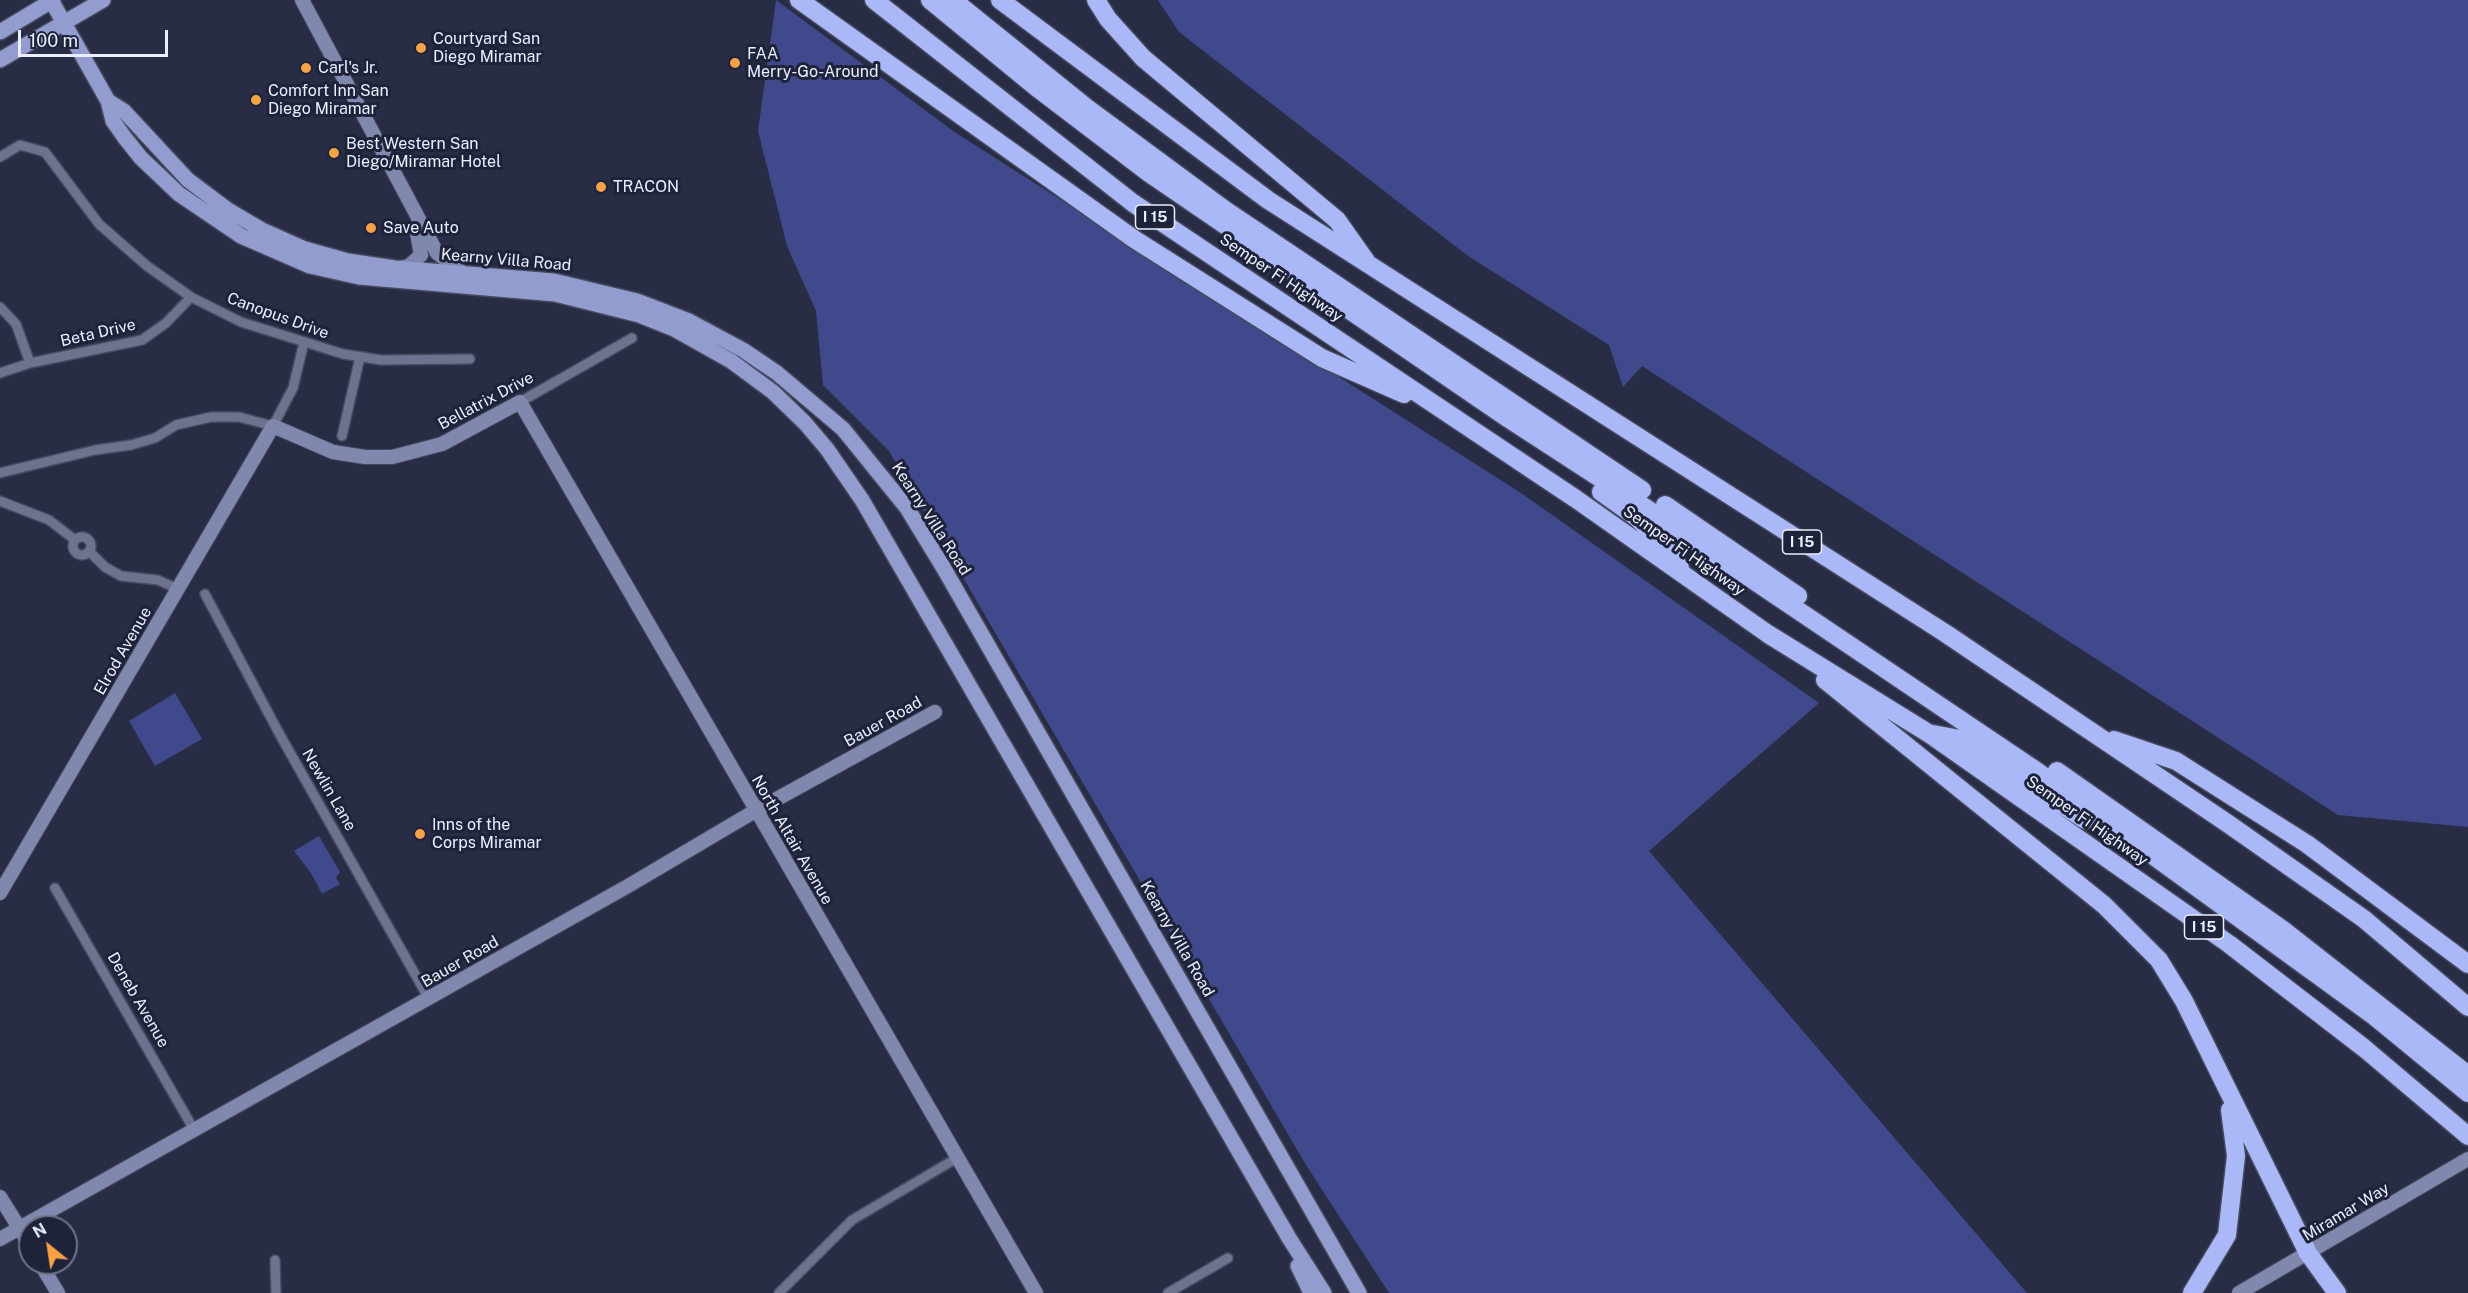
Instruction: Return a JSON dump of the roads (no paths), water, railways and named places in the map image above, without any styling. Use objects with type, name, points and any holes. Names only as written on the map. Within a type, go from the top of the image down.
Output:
[{"type":"highway","points":[[799,0],[1134,239],[1322,358],[1449,414]]},
{"type":"highway","name":"Semper Fi Highway","points":[[874,0],[1133,202],[1576,499],[1768,634],[1928,733],[2229,944],[2364,1048],[2468,1136]]},
{"type":"highway","points":[[930,0],[1036,87],[1149,173],[2038,772],[2374,1016],[2468,1093]]},
{"type":"highway","points":[[953,0],[1087,108],[1225,210],[2197,867],[2364,992],[2468,1075]]},
{"type":"highway","name":"I 15","points":[[1000,0],[1268,201],[1372,270],[1945,633],[2364,920],[2468,1007]]},
{"type":"highway","points":[[1096,0],[1108,19],[1143,58],[1337,220],[1372,270]]},
{"type":"highway","points":[[1541,439],[1580,477],[1636,517],[1667,548],[1686,577]]},
{"type":"highway","points":[[1768,634],[2104,905],[2159,960],[2184,1001],[2308,1253],[2337,1293]]},
{"type":"highway","points":[[1928,733],[1960,739],[2155,865],[2182,875]]},
{"type":"highway","points":[[2093,733],[2176,761],[2307,844],[2468,964]]},
{"type":"highway","points":[[2192,1293],[2226,1235],[2233,1192],[2234,1131],[2224,1085]]},
{"type":"main road","points":[[0,32],[52,0]]},
{"type":"main road","name":"Kearny Villa Road","points":[[52,0],[108,101],[113,121],[119,129],[160,177],[201,212],[260,246],[310,266],[359,277],[555,294],[639,315],[711,347],[755,377],[790,408],[827,449],[862,500],[1289,1238],[1324,1293]]},
{"type":"main road","points":[[0,60],[103,0]]},
{"type":"main road","name":"Kearny Villa Road","points":[[108,101],[124,111],[188,180],[254,226],[327,256],[395,268],[575,284],[637,301],[688,321],[742,350],[777,373],[843,429],[907,508],[943,567],[1356,1287]]},
{"type":"main road","points":[[1289,1238],[1299,1269],[1311,1293]]},
{"type":"main road","points":[[1356,1287],[1366,1286],[1371,1293]]},
{"type":"street","points":[[302,0],[436,253],[463,273]]},
{"type":"street","name":"Canopus Drive","points":[[0,157],[20,145],[45,152],[99,224],[147,267],[191,297],[241,322],[360,357],[381,360],[470,359]]},
{"type":"street","points":[[395,268],[409,266],[421,255],[412,210]]},
{"type":"street","name":"Beta Drive","points":[[0,373],[30,363],[142,340],[166,323],[191,297]]},
{"type":"street","points":[[0,307],[16,324],[30,363]]},
{"type":"street","name":"Bellatrix Drive","points":[[0,473],[95,450],[131,445],[155,438],[176,425],[212,417],[239,417],[273,426],[333,452],[365,457],[392,457],[442,444],[632,338]]},
{"type":"street","points":[[273,426],[293,388],[304,342]]},
{"type":"street","points":[[342,436],[360,357]]},
{"type":"street","name":"North Altair Avenue","points":[[520,402],[1036,1293]]},
{"type":"street","name":"Elrod Avenue","points":[[0,893],[273,426]]},
{"type":"street","points":[[0,501],[49,520],[75,540],[81,537],[88,539],[91,545],[89,551],[105,567],[121,576],[158,580],[178,589]]},
{"type":"street","name":"Newlin Lane","points":[[205,594],[280,735],[429,999]]},
{"type":"street","name":"Bauer Road","points":[[42,1215],[193,1128],[429,999],[755,811],[936,712]]},
{"type":"street","name":"Deneb Avenue","points":[[55,888],[193,1128]]},
{"type":"street","points":[[779,1293],[852,1220],[957,1158]]},
{"type":"street","name":"Miramar Way","points":[[2240,1293],[2468,1159]]},
{"type":"street","points":[[0,1197],[18,1225]]},
{"type":"street","name":"Bauer Road","points":[[0,1239],[18,1229]]},
{"type":"street","points":[[1168,1293],[1228,1258]]},
{"type":"street","points":[[275,1260],[276,1293]]},
{"type":"street","points":[[47,1275],[58,1293]]},
{"type":"place","name":"Courtyard San Diego Miramar","points":[[421,48]]},
{"type":"place","name":"FAA Merry-Go-Around","points":[[735,63]]},
{"type":"place","name":"Carl's Jr.","points":[[306,68]]},
{"type":"place","name":"Comfort Inn San Diego Miramar","points":[[256,100]]},
{"type":"place","name":"Best Western San Diego/Miramar Hotel","points":[[334,153]]},
{"type":"place","name":"TRACON","points":[[601,187]]},
{"type":"place","name":"Save Auto","points":[[371,228]]},
{"type":"place","name":"Inns of the Corps Miramar","points":[[420,834]]}]
